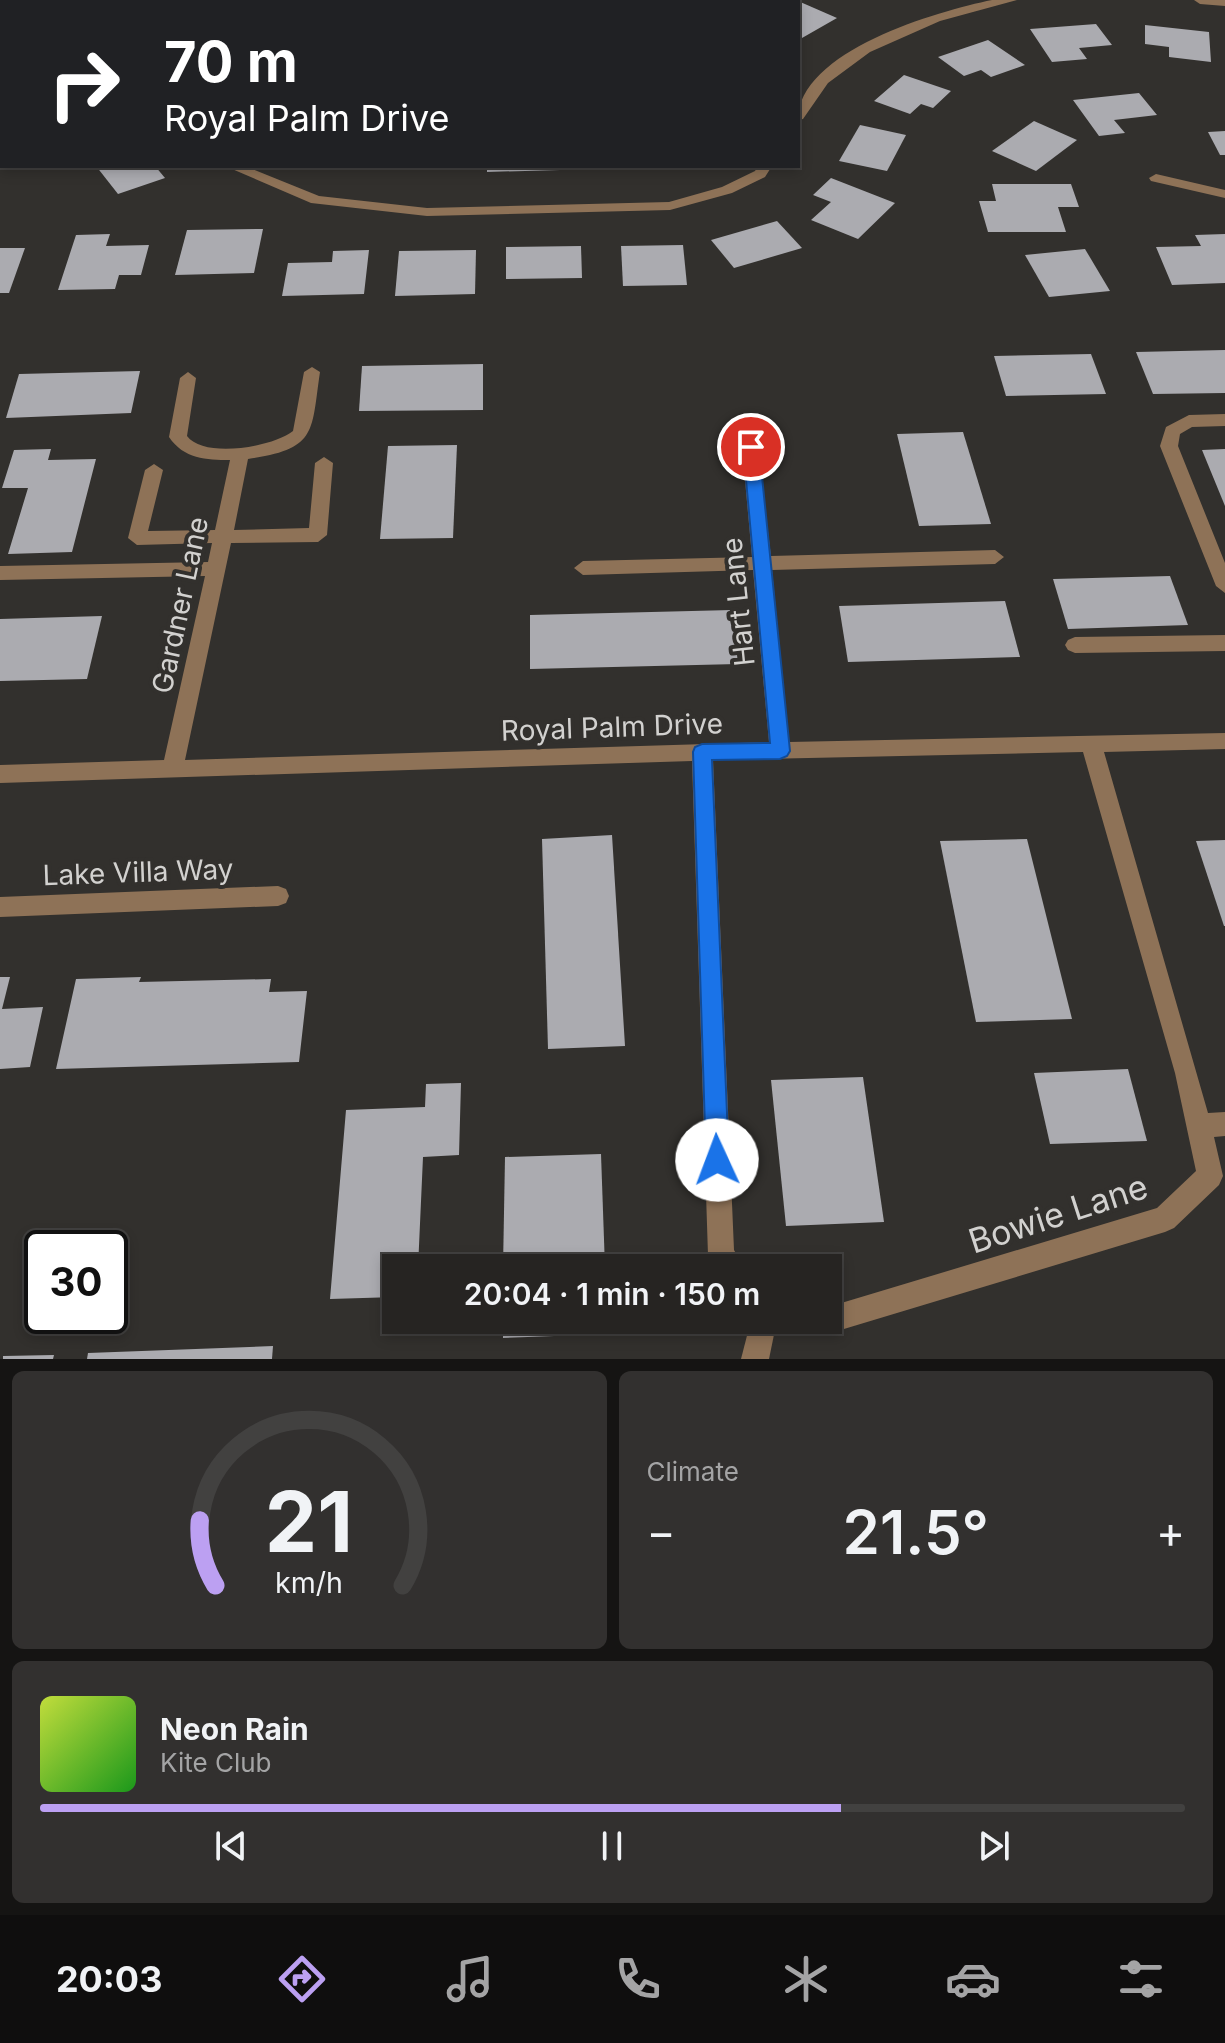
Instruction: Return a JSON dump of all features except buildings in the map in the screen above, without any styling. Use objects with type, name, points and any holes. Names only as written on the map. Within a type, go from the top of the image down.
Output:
[{"type":"street","points":[[800,113],[820,82],[856,56],[908,26],[961,9],[1011,0]]},
{"type":"street","points":[[1200,0],[1225,2]]},
{"type":"street","points":[[237,168],[316,200],[427,212],[670,206],[727,190],[760,174],[764,168]]},
{"type":"street","points":[[1156,178],[1225,194]]},
{"type":"street","points":[[188,378],[178,437],[187,447],[208,453],[241,452],[277,449],[302,432],[312,372]]},
{"type":"street","points":[[1225,420],[1189,421],[1172,431],[1169,446],[1225,586]]},
{"type":"street","name":"Hart Lane","points":[[751,447],[780,751]]},
{"type":"street","name":"Gardner Lane","points":[[173,769],[241,452]]},
{"type":"street","points":[[154,470],[137,538],[318,535],[324,463]]},
{"type":"street","points":[[583,568],[995,557]]},
{"type":"street","points":[[0,573],[216,569]]},
{"type":"street","points":[[1075,645],[1225,643]]},
{"type":"street","name":"Royal Palm Drive","points":[[0,774],[702,752],[1225,741]]},
{"type":"street","name":"Bowie Lane","points":[[842,1317],[1165,1219],[1210,1176],[1183,1058],[1091,744]]},
{"type":"street","points":[[702,752],[721,1254]]},
{"type":"street","name":"Lake Villa Way","points":[[0,907],[278,896]]},
{"type":"street","points":[[1199,1125],[1225,1124]]},
{"type":"street","points":[[755,1359],[761,1334]]},
{"type":"route","points":[[717,1160],[702,752],[780,751],[751,447]]}]
